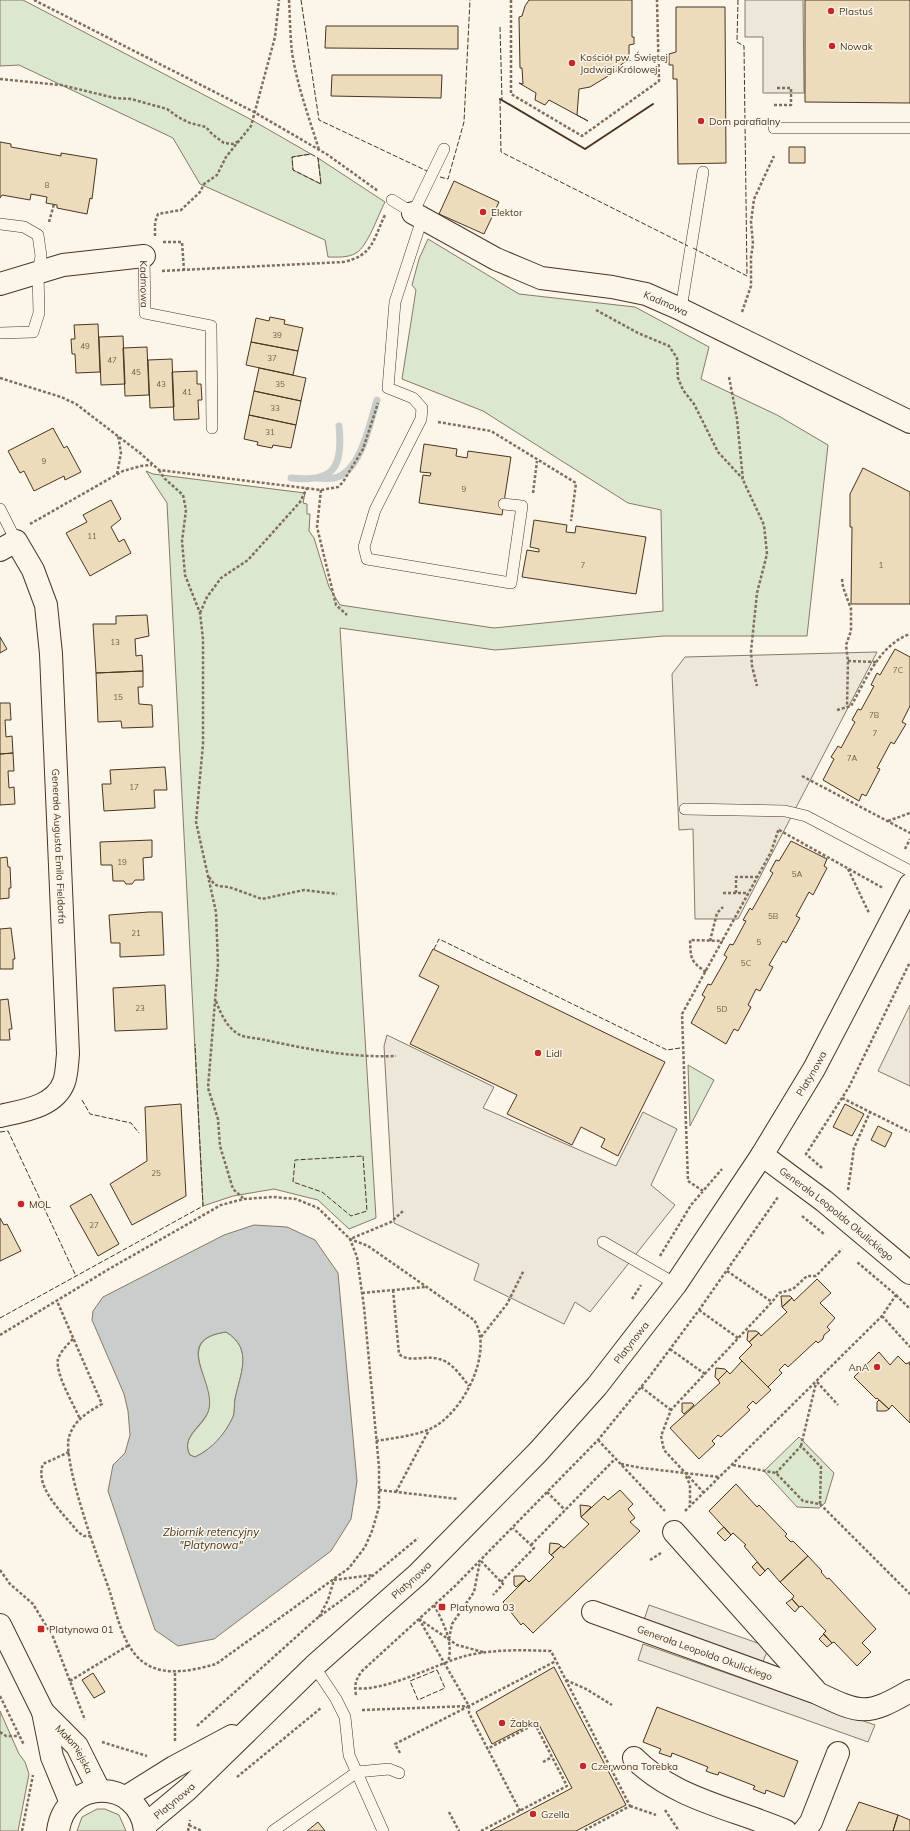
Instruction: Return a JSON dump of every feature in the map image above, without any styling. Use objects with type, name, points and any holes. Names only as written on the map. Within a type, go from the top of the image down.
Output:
[{"type":"street","name":"Kadmowa","points":[[418,216],[496,259],[541,278],[612,286],[646,294],[681,309],[910,422]]},
{"type":"street","name":"Kadmowa","points":[[0,284],[63,265],[148,257]]},
{"type":"street","name":"Generała Augusta Emila Fieldorfa","points":[[0,1116],[44,1104],[57,1094],[64,1082],[68,1054],[51,654],[46,606],[33,570],[8,546]]},
{"type":"street","name":"Platynowa","points":[[145,1828],[188,1789],[314,1666],[418,1574],[538,1452],[597,1386],[676,1284],[762,1155],[814,1069],[910,885]]},
{"type":"street","name":"Generała Leopolda Okulickiego","points":[[762,1155],[824,1201],[910,1273]]},
{"type":"street","name":"Generała Leopolda Okulickiego","points":[[674,1521],[817,1693]]},
{"type":"street","name":"Generała Leopolda Okulickiego","points":[[593,1612],[817,1693],[849,1708],[874,1708],[888,1703],[910,1690]]},
{"type":"street","name":"Małomiejska","points":[[0,1625],[43,1712],[52,1757],[71,1803]]},
{"type":"street","name":"Małomiejska","points":[[43,1712],[77,1746],[99,1790]]},
{"type":"street","name":"Platynowa","points":[[126,1797],[174,1767],[254,1724]]},
{"type":"street","points":[[804,1831],[810,1822],[838,1753]]},
{"type":"street","points":[[634,1758],[657,1777],[684,1792],[786,1831]]},
{"type":"street","points":[[58,1831],[64,1812],[71,1803],[79,1796],[99,1790],[113,1792],[126,1797],[138,1809],[145,1828]]},
{"type":"lane","points":[[774,128],[910,128]]},
{"type":"lane","points":[[444,149],[418,216],[395,302],[388,388],[413,398],[422,408],[421,419],[375,510],[364,548],[366,559],[511,583],[522,506],[504,504]]},
{"type":"lane","points":[[681,309],[703,172]]},
{"type":"lane","points":[[392,200],[418,216]]},
{"type":"lane","points":[[0,224],[24,226],[38,235],[41,256],[38,273],[39,313],[33,332],[0,333]]},
{"type":"lane","name":"Kadmowa","points":[[148,257],[145,313],[210,326],[212,428]]},
{"type":"lane","name":"Generała Augusta Emila Fieldorfa","points":[[0,509],[8,546]]},
{"type":"lane","points":[[685,809],[785,811],[806,816],[910,870]]},
{"type":"lane","points":[[603,1242],[676,1284]]},
{"type":"lane","points":[[314,1666],[336,1699],[345,1716],[349,1755],[383,1831]]},
{"type":"lane","points":[[273,1831],[357,1772],[389,1769],[399,1773]]},
{"type":"path","points":[[34,0],[254,112],[320,150],[392,200]]},
{"type":"path","points":[[279,0],[275,37],[250,126],[226,157],[217,175],[204,184],[200,192],[181,210],[158,214],[148,257],[343,262],[356,260],[368,252],[376,234]]},
{"type":"path","points":[[289,0],[292,52],[297,78],[305,107],[320,150]]},
{"type":"path","points":[[511,0],[511,94],[582,136],[659,81],[657,0]]},
{"type":"path","points":[[0,79],[61,85],[115,98],[131,99],[167,109],[178,118],[206,127],[212,134],[224,143],[232,144],[241,139]]},
{"type":"path","points":[[774,105],[791,105],[791,88],[775,88]]},
{"type":"path","points":[[740,339],[742,312],[751,286],[751,257],[753,244],[750,222],[754,199],[774,156]]},
{"type":"path","points":[[571,282],[592,307],[638,333],[669,346],[677,358],[678,378],[683,390],[694,404],[718,452],[743,480],[764,525],[767,554],[757,593],[751,651],[757,686]]},
{"type":"path","points":[[729,377],[737,419],[743,480]]},
{"type":"path","points":[[0,378],[62,397],[76,404],[118,435],[159,470],[164,478],[183,495],[186,510],[182,541],[185,575],[200,613],[203,639],[203,744],[200,754],[201,772],[196,822],[216,912],[218,964],[208,1088],[218,1119],[220,1146],[233,1189],[244,1199]]},
{"type":"path","points":[[159,470],[321,490],[338,487],[343,482],[363,449],[379,400],[388,388]]},
{"type":"path","points":[[421,419],[491,431],[576,484],[571,521]]},
{"type":"path","points":[[117,474],[121,453],[118,435]]},
{"type":"path","points":[[532,497],[537,461]]},
{"type":"path","points":[[8,546],[25,526],[117,474],[129,469],[153,465]]},
{"type":"path","points":[[200,613],[207,597],[221,578],[248,560],[300,502],[307,488]]},
{"type":"path","points":[[321,490],[317,527],[336,605],[347,615]]},
{"type":"path","points":[[842,579],[843,587],[851,609],[851,631],[846,645],[848,661],[847,707]]},
{"type":"path","points":[[837,710],[851,706],[876,662],[890,646],[910,634]]},
{"type":"path","points":[[848,661],[876,662]]},
{"type":"path","points":[[802,776],[910,833]]},
{"type":"path","points":[[703,1192],[688,1181],[682,1014],[771,852],[785,811]]},
{"type":"path","points":[[888,822],[910,814]]},
{"type":"path","points":[[779,829],[884,889]]},
{"type":"path","points":[[848,868],[871,916]]},
{"type":"path","points":[[208,875],[214,884],[218,886],[229,887],[262,899],[304,890],[337,894]]},
{"type":"path","points":[[736,893],[736,877],[757,877]]},
{"type":"path","points":[[723,893],[748,893]]},
{"type":"path","points":[[710,941],[717,913],[723,907]]},
{"type":"path","points":[[706,972],[694,964],[691,959],[690,940],[723,941]]},
{"type":"path","points":[[824,1169],[806,1154],[842,1098],[910,962]]},
{"type":"path","points":[[216,1001],[223,1018],[230,1028],[240,1035],[288,1045],[362,1056],[396,1056]]},
{"type":"path","points":[[842,1098],[910,1132]]},
{"type":"path","points":[[848,1190],[854,1148],[870,1112]]},
{"type":"path","points":[[630,1302],[652,1270],[690,1205],[713,1180]]},
{"type":"path","points":[[842,1184],[854,1194]]},
{"type":"path","points":[[0,1335],[198,1217],[221,1205],[244,1199],[273,1197],[296,1199],[318,1208],[350,1239],[368,1246],[474,1320],[480,1330],[479,1357],[470,1386],[458,1407],[442,1422],[430,1430],[376,1441]]},
{"type":"path","points":[[656,1815],[630,1806],[551,1651],[506,1650],[466,1656],[446,1662],[402,1680],[362,1689],[354,1688],[356,1679],[362,1671],[480,1561],[598,1440],[641,1387],[699,1310],[778,1197],[784,1201]]},
{"type":"path","points":[[350,1239],[391,1222],[404,1211]]},
{"type":"path","points":[[801,1216],[824,1235]]},
{"type":"path","points":[[57,1301],[102,1404],[85,1414],[80,1419],[69,1437],[68,1452],[71,1468],[91,1536],[125,1637],[135,1654],[145,1664],[159,1670],[175,1672],[195,1670],[216,1664],[334,1580],[349,1568],[365,1547],[379,1507],[379,1490],[376,1441],[362,1293],[357,1257],[350,1239]]},
{"type":"path","points":[[836,1244],[848,1254]]},
{"type":"path","points":[[704,1493],[664,1450],[661,1436],[670,1410],[779,1293],[793,1290],[807,1276],[816,1276],[842,1249]]},
{"type":"path","points":[[854,1259],[910,1309]]},
{"type":"path","points":[[480,1337],[507,1304],[524,1270]]},
{"type":"path","points":[[727,1271],[772,1302]]},
{"type":"path","points":[[362,1293],[425,1287]]},
{"type":"path","points":[[393,1290],[399,1354],[406,1358],[439,1359],[455,1369],[470,1386]]},
{"type":"path","points":[[598,1440],[674,1521],[882,1316],[896,1295]]},
{"type":"path","points":[[699,1310],[738,1338]]},
{"type":"path","points":[[882,1316],[910,1348]]},
{"type":"path","points":[[74,1339],[64,1348],[58,1362],[63,1382],[80,1419]]},
{"type":"path","points":[[670,1349],[705,1374]]},
{"type":"path","points":[[816,1381],[838,1405]]},
{"type":"path","points":[[776,1473],[801,1446],[816,1381]]},
{"type":"path","points":[[641,1387],[670,1410]]},
{"type":"path","points":[[396,1492],[430,1430]]},
{"type":"path","points":[[801,1446],[821,1467],[820,1504]]},
{"type":"path","points":[[68,1452],[43,1464],[41,1471],[43,1486],[78,1532],[84,1536],[91,1536]]},
{"type":"path","points":[[531,1545],[615,1459]]},
{"type":"path","points":[[620,1464],[720,1477]]},
{"type":"path","points":[[732,1464],[776,1473],[802,1501],[820,1504],[910,1594]]},
{"type":"path","points":[[686,1473],[690,1485],[690,1506]]},
{"type":"path","points":[[379,1490],[461,1499],[456,1504]]},
{"type":"path","points":[[547,1492],[566,1510]]},
{"type":"path","points":[[493,1595],[503,1584],[501,1582],[534,1548],[513,1528]]},
{"type":"path","points":[[194,1729],[319,1617],[374,1575],[421,1535]]},
{"type":"path","points":[[480,1561],[501,1582]]},
{"type":"path","points":[[446,1662],[450,1656],[449,1639],[452,1624],[474,1592],[480,1561]]},
{"type":"path","points":[[0,1570],[10,1584],[33,1604],[54,1637],[88,1725]]},
{"type":"path","points":[[334,1580],[374,1575]]},
{"type":"path","points":[[319,1617],[328,1600],[334,1580]]},
{"type":"path","points":[[434,1605],[449,1639]]},
{"type":"path","points":[[419,1619],[457,1644],[486,1653]]},
{"type":"path","points":[[419,1619],[446,1662],[469,1706],[469,1713],[520,1811]]},
{"type":"path","points":[[70,1681],[129,1645]]},
{"type":"path","points":[[401,1756],[395,1744],[556,1661]]},
{"type":"path","points":[[175,1672],[175,1741]]},
{"type":"path","points":[[566,1680],[586,1689],[612,1705]]},
{"type":"path","points":[[0,1696],[27,1750]]},
{"type":"path","points":[[359,1710],[469,1706]]},
{"type":"path","points":[[236,1778],[323,1707]]},
{"type":"path","points":[[481,1831],[567,1786],[535,1724],[487,1749]]},
{"type":"path","points":[[0,1732],[6,1736],[20,1736]]},
{"type":"path","points":[[169,1746],[181,1737]]},
{"type":"path","points":[[100,1742],[150,1757]]},
{"type":"path","points":[[543,1762],[552,1757]]},
{"type":"path","points":[[22,1831],[34,1771]]},
{"type":"path","points":[[583,1831],[630,1806]]},
{"type":"path","points":[[664,1810],[679,1831]]},
{"type":"path","points":[[449,1812],[459,1831]]},
{"type":"path","points":[[188,1831],[190,1814]]},
{"type":"path","points":[[189,1825],[202,1831]]},
{"type":"green space","points":[[0,0],[23,0],[250,119],[311,154],[292,157],[293,170],[321,184],[318,158],[385,202],[365,244],[353,255],[328,257],[325,240],[200,184],[173,138],[19,65],[0,66]]},
{"type":"green space","points":[[428,239],[519,294],[635,307],[709,347],[701,379],[777,415],[828,445],[807,636],[664,636],[495,650],[340,628],[376,1218],[349,1229],[318,1200],[274,1189],[233,1196],[203,1206],[167,503],[146,471],[153,474],[305,493],[303,503],[307,504],[307,514],[310,514],[309,531],[314,538],[329,587],[340,605],[494,628],[663,611],[661,510],[628,503],[483,411],[402,379],[416,290],[412,285],[419,259]]},
{"type":"green space","points":[[688,1065],[714,1080],[690,1126]]},
{"type":"green space","points":[[226,1332],[235,1339],[240,1346],[243,1362],[235,1399],[234,1415],[230,1424],[217,1441],[207,1450],[195,1457],[190,1455],[188,1443],[193,1432],[208,1412],[209,1400],[200,1364],[199,1353],[201,1344],[210,1337]]},
{"type":"green space","points":[[799,1437],[834,1473],[825,1503],[819,1508],[797,1507],[764,1471]]},
{"type":"green space","points":[[0,1711],[19,1754],[25,1762],[29,1774],[18,1831],[0,1831]]},
{"type":"green space","points":[[97,1809],[105,1809],[119,1815],[126,1831],[77,1831],[82,1817]]},
{"type":"shaded area","points":[[745,0],[803,0],[804,93],[763,93],[763,37],[745,37]]},
{"type":"shaded area","points":[[877,652],[738,919],[695,919],[693,829],[679,830],[672,674],[685,657]]},
{"type":"shaded area","points":[[910,1005],[910,1086],[878,1071]]},
{"type":"shaded area","points":[[387,1035],[494,1087],[483,1108],[616,1166],[643,1112],[677,1129],[651,1185],[675,1205],[590,1312],[575,1302],[564,1324],[474,1280],[479,1264],[394,1223],[384,1046]]},
{"type":"shaded area","points":[[649,1605],[769,1647],[762,1664],[642,1626]]},
{"type":"shaded area","points":[[643,1644],[875,1725],[868,1742],[638,1660]]},
{"type":"water","name":"Zbiornik retencyjny \"Platynowa\"","points":[[254,1225],[287,1227],[315,1240],[338,1273],[357,1481],[351,1519],[331,1551],[214,1639],[178,1646],[155,1630],[108,1491],[113,1465],[125,1453],[130,1435],[128,1411],[124,1394],[92,1320],[93,1311],[103,1297],[224,1235]],"holes":[[[226,1332],[235,1339],[240,1346],[243,1362],[235,1399],[233,1417],[217,1440],[207,1450],[195,1457],[190,1455],[188,1443],[193,1432],[208,1412],[210,1401],[198,1353],[201,1344],[209,1337]]]},
{"type":"building","name":"Kościół pw. Świętej Jadwigi Królowej","points":[[529,0],[632,0],[632,37],[634,37],[634,44],[629,45],[627,60],[617,68],[618,70],[590,87],[579,89],[577,115],[588,121],[549,100],[545,105],[535,100],[536,93],[519,83],[523,84],[522,68],[520,68],[519,17],[522,16],[525,6]]},
{"type":"building","points":[[805,0],[910,0],[910,103],[805,102]]},
{"type":"building","name":"Dom parafialny","points":[[676,7],[725,7],[726,163],[678,164],[677,79],[673,79],[673,65],[669,65],[669,54],[676,52]]},
{"type":"building","points":[[326,26],[458,26],[458,49],[325,48]]},
{"type":"building","points":[[332,75],[442,75],[441,98],[331,96]]},
{"type":"building","points":[[0,142],[11,144],[11,147],[61,156],[61,153],[97,159],[92,199],[90,198],[87,214],[57,208],[57,205],[46,203],[47,197],[31,194],[30,200],[2,195],[0,198]]},
{"type":"building","points":[[789,147],[805,147],[805,163],[789,163]]},
{"type":"building","points":[[454,181],[499,202],[484,234],[439,214]]},
{"type":"building","points":[[270,317],[285,320],[284,324],[303,328],[298,351],[251,342],[256,318],[269,321]]},
{"type":"building","points":[[98,324],[100,372],[76,373],[75,354],[72,354],[71,339],[75,339],[74,325]]},
{"type":"building","points":[[123,336],[125,384],[101,385],[99,337]]},
{"type":"building","points":[[251,342],[298,351],[293,375],[246,365]]},
{"type":"building","points":[[147,347],[149,395],[125,396],[123,348]]},
{"type":"building","points":[[172,359],[174,407],[150,408],[148,360]]},
{"type":"building","points":[[259,368],[306,378],[301,401],[254,391]]},
{"type":"building","points":[[197,371],[197,384],[201,384],[202,400],[198,400],[199,419],[174,420],[172,372]]},
{"type":"building","points":[[254,391],[301,401],[296,425],[249,415]]},
{"type":"building","points":[[249,415],[296,425],[291,448],[273,445],[272,448],[257,445],[258,442],[244,439]]},
{"type":"building","points":[[53,428],[64,448],[67,446],[81,472],[65,480],[64,476],[34,491],[24,471],[20,473],[8,451]]},
{"type":"building","points":[[424,444],[457,449],[456,456],[467,458],[468,451],[511,457],[502,515],[419,503],[423,475],[430,476],[431,473],[420,472]]},
{"type":"building","points":[[863,468],[910,492],[910,604],[851,604],[852,527],[850,527],[850,494]]},
{"type":"building","points":[[111,500],[121,519],[111,527],[119,542],[124,539],[131,553],[90,576],[66,533],[87,522],[83,515]]},
{"type":"building","points":[[534,520],[567,525],[566,532],[575,533],[576,526],[646,537],[636,594],[522,577],[527,550],[539,552],[539,549],[530,547]]},
{"type":"building","points":[[147,615],[149,636],[135,639],[136,656],[142,655],[143,671],[96,673],[93,624],[116,624],[116,616]]},
{"type":"building","points":[[0,637],[7,649],[0,653]]},
{"type":"building","points":[[895,649],[910,657],[910,706],[902,722],[906,724],[894,744],[891,742],[877,768],[880,769],[866,796],[862,794],[859,801],[823,780],[834,759],[831,757],[838,746],[841,748],[855,722],[852,720],[858,709],[861,710],[874,686],[871,685],[877,673],[880,675]]},
{"type":"building","points":[[143,671],[143,687],[138,687],[139,704],[152,705],[153,727],[122,728],[121,721],[98,722],[96,673]]},
{"type":"building","points":[[0,703],[10,703],[11,720],[5,720],[6,737],[12,736],[13,753],[0,754]]},
{"type":"building","points":[[13,753],[14,771],[8,771],[9,788],[14,787],[15,804],[0,805],[0,754]]},
{"type":"building","points":[[165,767],[167,790],[154,790],[155,808],[104,811],[102,784],[111,784],[110,770]]},
{"type":"building","points":[[152,840],[152,857],[143,858],[144,880],[135,880],[132,884],[126,884],[124,881],[113,881],[112,865],[101,865],[100,842]]},
{"type":"building","points":[[791,841],[827,859],[824,866],[827,868],[813,895],[809,892],[796,916],[800,918],[786,943],[783,941],[769,965],[773,967],[760,991],[756,989],[748,1005],[751,1007],[738,1031],[734,1029],[726,1044],[691,1023],[705,997],[702,995],[708,984],[711,985],[727,957],[724,955],[730,944],[733,945],[746,921],[743,920],[750,908],[752,910],[773,873],[770,871],[776,860],[779,861]]},
{"type":"building","points":[[7,857],[8,867],[10,867],[11,888],[9,888],[9,898],[0,899],[0,858]]},
{"type":"building","points":[[162,912],[164,955],[120,957],[120,943],[111,943],[109,915]]},
{"type":"building","points":[[11,928],[15,959],[13,959],[13,969],[0,969],[0,929]]},
{"type":"building","name":"Lidl","points":[[433,949],[665,1062],[618,1156],[601,1147],[605,1139],[581,1127],[572,1145],[507,1114],[517,1095],[410,1044],[439,986],[419,976]]},
{"type":"building","points":[[165,985],[167,1029],[115,1031],[113,988]]},
{"type":"building","points":[[8,999],[12,1029],[9,1029],[10,1040],[0,1040],[0,1000]]},
{"type":"building","points":[[181,1104],[186,1196],[132,1225],[110,1184],[147,1161],[145,1107]]},
{"type":"building","points":[[845,1104],[864,1114],[852,1136],[833,1127]]},
{"type":"building","points":[[878,1126],[892,1133],[885,1147],[871,1140]]},
{"type":"building","points":[[91,1194],[119,1244],[98,1256],[70,1206]]},
{"type":"building","points":[[0,1218],[4,1225],[7,1224],[21,1251],[0,1261]]},
{"type":"building","points":[[817,1279],[831,1293],[820,1303],[835,1318],[827,1327],[830,1330],[824,1335],[823,1339],[818,1343],[816,1341],[788,1367],[785,1364],[779,1370],[782,1373],[768,1387],[739,1358],[752,1345],[749,1342],[759,1333],[761,1336],[787,1312],[782,1307],[792,1298],[794,1301]]},
{"type":"building","points":[[781,1296],[790,1296],[792,1298],[782,1307]]},
{"type":"building","points":[[748,1331],[756,1331],[759,1333],[749,1342],[747,1340]]},
{"type":"building","points":[[879,1352],[890,1365],[898,1356],[906,1364],[910,1362],[910,1423],[892,1405],[889,1409],[877,1398],[876,1399],[854,1377]]},
{"type":"building","points":[[742,1361],[771,1390],[756,1404],[753,1401],[747,1407],[750,1410],[721,1437],[718,1435],[712,1441],[715,1444],[699,1459],[670,1428],[720,1383],[718,1380],[727,1371],[730,1374]]},
{"type":"building","points":[[716,1368],[725,1369],[727,1371],[718,1380],[715,1377]]},
{"type":"building","points":[[879,1400],[889,1409],[886,1411],[877,1411],[877,1402]]},
{"type":"building","points":[[682,1403],[692,1403],[694,1405],[684,1414],[682,1412]]},
{"type":"building","points":[[736,1484],[757,1507],[759,1505],[787,1534],[785,1536],[791,1542],[793,1541],[808,1556],[780,1582],[768,1568],[765,1571],[744,1546],[746,1545],[733,1533],[731,1535],[709,1511]]},
{"type":"building","points":[[620,1490],[633,1504],[628,1509],[635,1518],[630,1522],[640,1531],[533,1633],[523,1623],[521,1625],[503,1602],[526,1579],[529,1582],[554,1557],[551,1555],[561,1546],[564,1548],[589,1524],[581,1517],[604,1496],[608,1500]]},
{"type":"building","points":[[580,1505],[591,1507],[581,1517]]},
{"type":"building","points":[[724,1527],[731,1535],[725,1541],[717,1533]]},
{"type":"building","points":[[550,1543],[559,1544],[561,1546],[551,1555],[549,1553]]},
{"type":"building","points":[[808,1556],[822,1571],[821,1572],[827,1579],[829,1578],[876,1629],[862,1643],[871,1652],[857,1666],[834,1642],[832,1643],[823,1634],[826,1631],[802,1606],[799,1607],[792,1599],[794,1596],[780,1582]]},
{"type":"building","points":[[757,1562],[765,1571],[760,1576],[752,1567]]},
{"type":"building","points":[[514,1576],[524,1576],[526,1579],[516,1587],[514,1585]]},
{"type":"building","points":[[792,1599],[799,1607],[795,1612],[786,1603]]},
{"type":"building","points":[[824,1634],[832,1643],[827,1647],[819,1639]]},
{"type":"building","name":"Czerwona Torebka","points":[[554,1667],[626,1805],[576,1831],[490,1831],[572,1788],[537,1721],[492,1744],[476,1712]]},
{"type":"building","points":[[93,1673],[105,1692],[94,1698],[82,1680]]},
{"type":"building","points":[[657,1707],[798,1761],[784,1797],[766,1790],[765,1794],[753,1789],[755,1786],[719,1772],[718,1775],[711,1773],[706,1771],[708,1767],[672,1753],[671,1757],[659,1753],[661,1749],[643,1742]]},
{"type":"building","points":[[859,1802],[898,1815],[893,1831],[846,1831]]},
{"type":"building","points":[[898,1815],[910,1820],[910,1831],[893,1831]]},
{"type":"building","points":[[318,1822],[325,1831],[307,1831]]},
{"type":"waterway","points":[[316,478],[334,478],[343,474],[351,467],[358,457],[363,445],[377,400]]},
{"type":"waterway","points":[[291,478],[318,478],[327,474],[333,469],[339,452],[339,426]]},
{"type":"fence","points":[[301,0],[319,120],[427,171]]},
{"type":"fence","points":[[440,177],[448,179],[464,122],[470,0]]},
{"type":"fence","points":[[693,248],[747,276],[744,46],[737,42],[738,0]]},
{"type":"fence","points":[[500,27],[502,100]]},
{"type":"fence","points":[[500,99],[501,152],[688,246]]},
{"type":"fence","points":[[311,154],[318,158],[321,184],[293,170],[292,157],[311,154]]},
{"type":"fence","points":[[434,949],[439,939],[667,1050],[680,1048]]},
{"type":"fence","points":[[0,1318],[203,1206],[195,1044]]},
{"type":"fence","points":[[82,1100],[90,1114],[131,1123],[139,1133]]},
{"type":"fence","points":[[0,1132],[8,1131],[76,1276]]},
{"type":"fence","points":[[363,1156],[367,1211],[351,1216],[322,1192],[293,1182],[295,1160],[363,1156]]},
{"type":"fence","points":[[437,1670],[445,1688],[418,1700],[410,1681],[437,1670]]},
{"type":"wall","points":[[500,99],[585,149],[653,104]]},
{"type":"place","name":"Plastuś","points":[[831,11]]},
{"type":"place","name":"Nowak","points":[[832,46]]},
{"type":"place","name":"Kościół pw. Świętej Jadwigi Królowej","points":[[572,63]]},
{"type":"place","name":"Dom parafialny","points":[[701,121]]},
{"type":"place","name":"Elektor","points":[[483,212]]},
{"type":"place","name":"Lidl","points":[[538,1053]]},
{"type":"place","name":"MOL","points":[[21,1204]]},
{"type":"place","name":"AnA","points":[[877,1367]]},
{"type":"place","name":"Platynowa 03","points":[[442,1607]]},
{"type":"place","name":"Platynowa 01","points":[[41,1629]]},
{"type":"place","name":"Żabka","points":[[502,1723]]},
{"type":"place","name":"Czerwona Torebka","points":[[583,1766]]},
{"type":"place","name":"Gzella","points":[[533,1814]]}]
